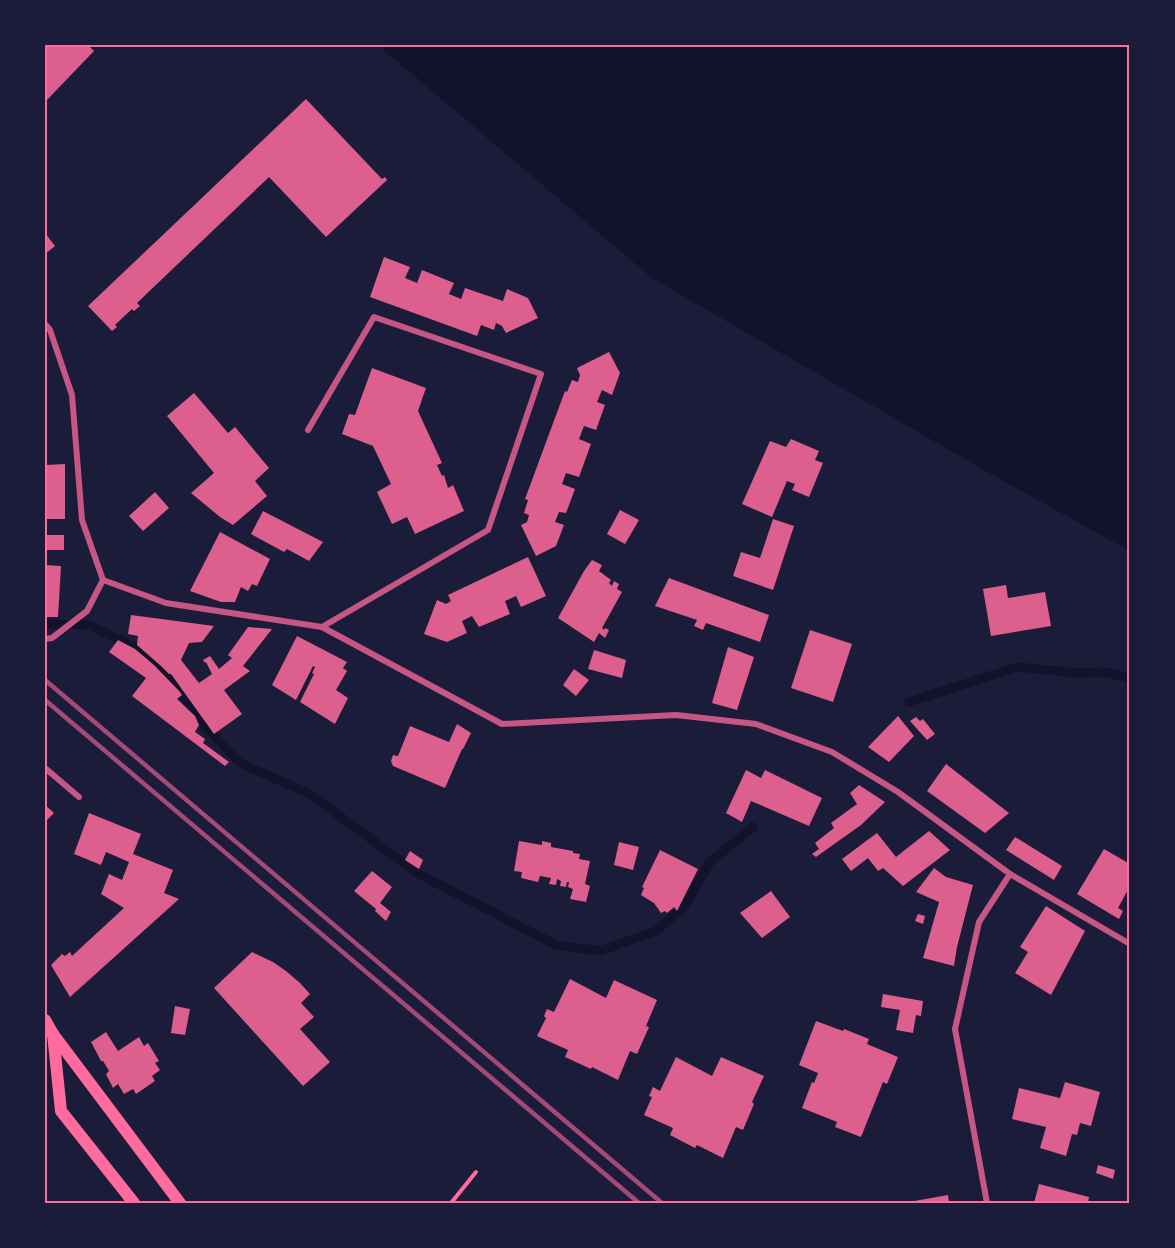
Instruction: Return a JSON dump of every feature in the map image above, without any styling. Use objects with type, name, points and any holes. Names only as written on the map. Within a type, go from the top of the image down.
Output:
[{"type":"main road","points":[[45,1020],[53,1034],[180,1203]]},
{"type":"main road","points":[[53,1034],[61,1111],[134,1203]]},
{"type":"street","points":[[308,430],[374,317],[541,374],[488,530],[322,627]]},
{"type":"street","points":[[45,324],[50,330],[72,395],[82,520],[103,580],[87,611],[52,638],[45,639]]},
{"type":"street","points":[[103,580],[166,603],[322,627],[502,724],[676,715],[756,724],[832,752],[898,792],[1010,874],[1130,944]]},
{"type":"street","points":[[45,768],[79,797]]},
{"type":"street","points":[[987,1203],[955,1029],[979,922],[1010,874]]},
{"type":"path","points":[[451,1203],[476,1172]]},
{"type":"shaded area","points":[[378,45],[1130,45],[1130,551],[984,470],[652,278]]},
{"type":"building","points":[[45,45],[88,45],[94,51],[45,102]]},
{"type":"building","points":[[306,99],[382,179],[385,177],[387,180],[326,237],[269,177],[137,303],[140,306],[134,311],[132,309],[115,325],[117,327],[112,331],[88,306]]},
{"type":"building","points":[[45,233],[55,246],[45,254]]},
{"type":"building","points":[[384,257],[410,267],[405,278],[417,283],[422,270],[454,283],[449,294],[461,299],[465,288],[503,301],[507,289],[528,298],[538,318],[506,333],[502,326],[496,323],[494,330],[481,325],[477,336],[370,297]]},
{"type":"building","points":[[609,352],[620,373],[612,395],[602,390],[597,402],[605,405],[596,430],[584,426],[579,439],[591,444],[579,477],[566,473],[562,484],[575,489],[566,513],[559,512],[555,522],[564,525],[556,546],[536,556],[521,525],[527,522],[529,515],[524,513],[528,500],[525,499],[565,391],[567,392],[572,380],[578,382],[580,375],[577,368]]},
{"type":"building","points":[[372,368],[426,388],[418,411],[442,463],[437,465],[442,476],[444,475],[448,488],[453,485],[464,511],[415,534],[407,517],[392,524],[377,492],[391,484],[373,446],[342,434],[349,414],[355,415]]},
{"type":"building","points":[[194,393],[228,433],[235,427],[269,468],[255,481],[267,496],[233,525],[191,493],[214,473],[167,416]]},
{"type":"building","points":[[791,439],[819,451],[815,460],[823,463],[809,497],[792,490],[795,484],[787,481],[772,517],[742,504],[770,441],[786,447]]},
{"type":"building","points":[[65,464],[65,519],[45,519],[45,465]]},
{"type":"building","points":[[155,492],[169,508],[143,531],[129,516]]},
{"type":"building","points":[[620,510],[639,520],[625,544],[607,534]]},
{"type":"building","points":[[263,511],[323,542],[309,561],[287,549],[284,552],[251,534]]},
{"type":"building","points":[[773,519],[794,526],[773,590],[733,576],[741,552],[760,558]]},
{"type":"building","points":[[220,532],[270,559],[257,586],[252,584],[248,591],[241,587],[235,602],[221,602],[190,591]]},
{"type":"building","points":[[45,535],[64,535],[64,550],[45,550]]},
{"type":"building","points":[[528,557],[546,596],[521,607],[516,596],[505,601],[510,614],[479,627],[472,616],[462,621],[467,633],[447,642],[424,634],[437,600],[446,604],[451,601],[448,595]]},
{"type":"building","points":[[592,560],[602,565],[599,571],[611,580],[609,583],[612,586],[614,581],[619,584],[617,589],[622,592],[602,628],[609,630],[605,638],[599,633],[594,642],[558,618]]},
{"type":"building","points":[[45,565],[61,566],[58,617],[45,617]]},
{"type":"building","points":[[669,578],[769,615],[760,642],[706,623],[703,630],[694,626],[697,620],[655,606]]},
{"type":"building","points":[[1006,585],[1008,598],[1045,592],[1051,626],[991,636],[983,589]]},
{"type":"building","points":[[131,615],[214,626],[202,642],[189,643],[181,660],[199,683],[212,674],[203,660],[210,656],[219,669],[232,658],[228,655],[248,627],[272,629],[243,666],[250,671],[224,690],[242,714],[214,734],[171,674],[137,645],[138,636],[128,634]]},
{"type":"building","points":[[810,630],[852,644],[833,702],[791,688]]},
{"type":"building","points":[[297,636],[347,662],[343,668],[347,671],[336,690],[348,698],[335,724],[300,702],[314,674],[312,673],[315,667],[313,666],[296,700],[272,685]]},
{"type":"building","points":[[118,640],[135,649],[180,692],[182,695],[177,699],[195,716],[199,725],[195,732],[205,739],[203,743],[229,762],[225,766],[132,696],[146,678],[109,652]]},
{"type":"building","points":[[728,647],[754,657],[737,710],[712,703]]},
{"type":"building","points":[[594,650],[626,660],[622,678],[588,669]]},
{"type":"building","points":[[574,669],[589,680],[576,696],[563,685]]},
{"type":"building","points":[[898,716],[914,736],[889,762],[868,747]]},
{"type":"building","points":[[916,717],[920,721],[923,719],[935,734],[927,740],[910,721]]},
{"type":"building","points":[[457,724],[471,733],[445,788],[393,766],[391,761],[393,755],[398,756],[410,726],[449,742]]},
{"type":"building","points":[[946,764],[1009,813],[985,833],[927,791]]},
{"type":"building","points":[[746,770],[761,778],[765,770],[822,798],[809,826],[751,801],[742,822],[726,813]]},
{"type":"building","points":[[859,785],[885,802],[861,825],[816,857],[812,854],[819,849],[815,843],[834,828],[831,823],[857,804],[850,793]]},
{"type":"building","points":[[45,805],[54,813],[45,822]]},
{"type":"building","points":[[89,813],[141,834],[133,854],[173,870],[164,893],[179,899],[70,997],[51,965],[62,954],[65,956],[70,952],[72,956],[124,908],[101,894],[109,874],[122,880],[129,862],[106,852],[101,865],[74,854]]},
{"type":"building","points":[[929,831],[950,850],[903,886],[883,868],[878,871],[868,858],[851,871],[842,859],[877,833],[896,857]]},
{"type":"building","points":[[1015,837],[1062,866],[1054,880],[1006,850]]},
{"type":"building","points":[[519,841],[542,845],[542,841],[551,843],[551,847],[573,851],[573,853],[580,854],[579,859],[590,861],[585,884],[590,886],[586,902],[570,899],[573,889],[568,887],[569,882],[566,887],[560,886],[561,881],[557,879],[556,885],[549,884],[551,878],[540,876],[538,882],[521,878],[522,872],[514,871]]},
{"type":"building","points":[[619,842],[639,847],[633,870],[614,865]]},
{"type":"building","points":[[1104,849],[1130,864],[1130,886],[1118,908],[1123,911],[1119,919],[1077,894]]},
{"type":"building","points":[[660,850],[698,869],[677,911],[674,907],[667,913],[665,911],[661,913],[654,903],[641,895],[644,888],[642,887]]},
{"type":"building","points":[[410,851],[423,860],[419,869],[405,860]]},
{"type":"building","points":[[934,868],[946,877],[973,885],[954,966],[923,958],[939,902],[916,892]]},
{"type":"building","points":[[372,871],[392,887],[380,903],[391,912],[386,921],[375,911],[376,909],[354,891]]},
{"type":"building","points":[[771,891],[790,917],[762,938],[740,913]]},
{"type":"building","points":[[1046,906],[1085,931],[1051,995],[1015,973],[1028,952],[1020,947]]},
{"type":"building","points":[[918,914],[925,916],[923,924],[915,921]]},
{"type":"building","points":[[252,952],[286,971],[310,994],[301,1003],[314,1017],[300,1029],[330,1062],[303,1086],[214,988]]},
{"type":"building","points":[[570,979],[606,998],[614,980],[657,1000],[646,1026],[649,1027],[637,1054],[630,1051],[618,1080],[565,1057],[568,1050],[537,1036],[546,1018],[544,1016],[547,1009],[554,1012]]},
{"type":"building","points":[[883,994],[923,1001],[921,1016],[916,1015],[913,1033],[896,1030],[900,1010],[881,1007]]},
{"type":"building","points":[[175,1006],[190,1009],[185,1035],[171,1033]]},
{"type":"building","points":[[816,1021],[869,1039],[867,1044],[898,1057],[887,1084],[883,1082],[861,1137],[835,1127],[837,1122],[802,1108],[818,1073],[799,1065]]},
{"type":"building","points":[[106,1032],[118,1051],[139,1037],[144,1046],[148,1043],[159,1061],[155,1063],[160,1070],[152,1076],[155,1081],[136,1094],[133,1089],[124,1094],[118,1084],[113,1088],[106,1074],[109,1071],[91,1042]]},
{"type":"building","points":[[676,1057],[712,1076],[721,1057],[764,1076],[743,1130],[736,1127],[723,1158],[697,1145],[695,1148],[670,1135],[673,1128],[644,1115],[652,1097],[649,1096],[653,1087],[660,1091]]},
{"type":"building","points":[[1065,1082],[1100,1092],[1091,1126],[1080,1123],[1077,1135],[1072,1134],[1066,1156],[1040,1148],[1046,1127],[1012,1119],[1019,1088],[1060,1098]]},
{"type":"building","points":[[1098,1165],[1115,1170],[1113,1179],[1096,1173]]},
{"type":"building","points":[[1039,1184],[1089,1197],[1088,1203],[1034,1203]]},
{"type":"building","points":[[948,1195],[949,1203],[909,1203],[909,1202]]},
{"type":"waterway","points":[[45,624],[89,625],[137,648],[172,679],[204,725],[240,763],[310,794],[417,873],[556,945],[600,951],[656,931],[684,907],[710,862],[753,827]]},
{"type":"waterway","points":[[909,702],[1017,667],[1077,673],[1103,672],[1130,678]]},
{"type":"railway","points":[[45,680],[662,1203]]},
{"type":"railway","points":[[45,700],[639,1203]]}]
